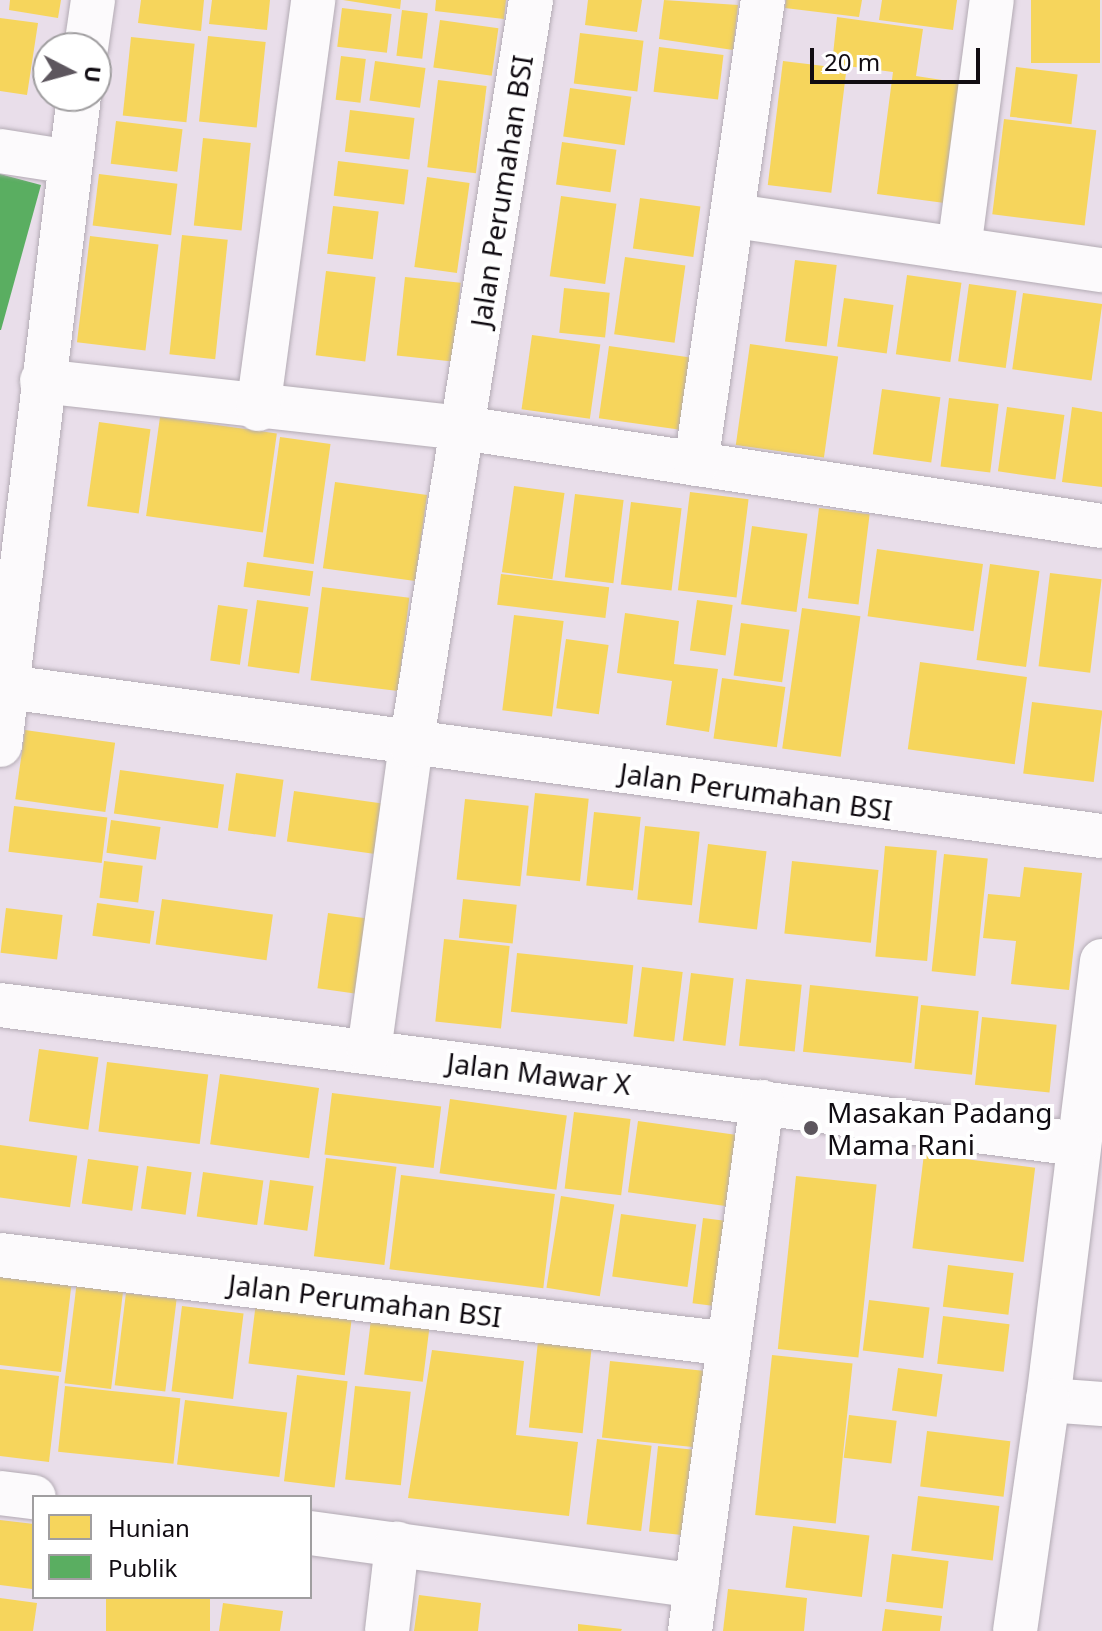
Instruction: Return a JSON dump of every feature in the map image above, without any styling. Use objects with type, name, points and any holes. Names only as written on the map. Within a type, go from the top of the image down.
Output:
[{"type":"street","points":[[88,32],[93,0]]},
{"type":"street","points":[[258,409],[313,0]]},
{"type":"street","name":"Jalan Perumahan BSI","points":[[369,1051],[411,745],[531,0]]},
{"type":"street","points":[[696,464],[735,216],[763,0]]},
{"type":"street","points":[[959,249],[992,0]]},
{"type":"street","points":[[0,745],[8,687],[14,503],[42,381],[77,112]]},
{"type":"street","points":[[0,151],[70,162]]},
{"type":"street","points":[[735,216],[1102,270]]},
{"type":"street","points":[[42,381],[258,409],[463,428],[1102,526]]},
{"type":"street","name":"Jalan Perumahan BSI","points":[[8,687],[411,745],[1102,836]]},
{"type":"street","points":[[1015,1631],[1048,1400],[1102,961]]},
{"type":"street","name":"Jalan Mawar X","points":[[0,1005],[1078,1144]]},
{"type":"street","points":[[690,1631],[762,1102]]},
{"type":"street","name":"Jalan Perumahan BSI","points":[[0,1255],[729,1344]]},
{"type":"street","points":[[1048,1400],[1102,1404]]},
{"type":"street","points":[[0,1493],[32,1497]]},
{"type":"street","points":[[312,1533],[696,1586]]},
{"type":"street","points":[[387,1631],[397,1544]]},
{"type":"building: Hunian","points":[[10,0],[61,0],[58,18],[9,10]]},
{"type":"building: Hunian","points":[[141,0],[204,0],[201,31],[138,23]]},
{"type":"building: Hunian","points":[[212,0],[270,0],[267,30],[209,24]]},
{"type":"building: Hunian","points":[[343,0],[401,0],[400,9]]},
{"type":"building: Hunian","points":[[436,0],[506,0],[504,19],[435,11]]},
{"type":"building: Hunian","points":[[588,0],[642,0],[637,32],[585,25]]},
{"type":"building: Hunian","points":[[664,0],[738,5],[733,50],[659,39]]},
{"type":"building: Hunian","points":[[786,0],[862,0],[859,17],[785,8]]},
{"type":"building: Hunian","points":[[882,0],[957,0],[953,30],[879,20]]},
{"type":"building: Hunian","points":[[1031,0],[1100,0],[1100,63],[1031,63]]},
{"type":"building: Hunian","points":[[342,8],[392,14],[387,53],[337,47]]},
{"type":"building: Hunian","points":[[402,10],[428,13],[422,59],[396,56]]},
{"type":"building: Hunian","points":[[837,17],[923,29],[916,76],[968,84],[952,204],[877,194],[893,72],[832,64]]},
{"type":"building: Hunian","points":[[0,18],[38,23],[37,32],[32,32],[27,95],[0,91]]},
{"type":"building: Hunian","points":[[440,20],[498,28],[492,76],[433,68]]},
{"type":"building: Hunian","points":[[580,33],[644,41],[637,91],[574,84]]},
{"type":"building: Hunian","points":[[208,36],[266,42],[257,128],[199,122]]},
{"type":"building: Hunian","points":[[131,37],[195,44],[186,122],[123,116]]},
{"type":"building: Hunian","points":[[659,47],[724,55],[718,100],[654,92]]},
{"type":"building: Hunian","points":[[341,56],[366,59],[360,103],[336,100]]},
{"type":"building: Hunian","points":[[375,61],[426,68],[420,108],[369,101]]},
{"type":"building: Hunian","points":[[783,61],[847,69],[831,193],[768,185]]},
{"type":"building: Hunian","points":[[1016,67],[1078,75],[1071,124],[1010,117]]},
{"type":"building: Hunian","points":[[438,80],[487,86],[476,173],[427,167]]},
{"type":"building: Hunian","points":[[570,88],[631,97],[625,145],[563,137]]},
{"type":"building: Hunian","points":[[350,110],[415,118],[409,160],[345,152]]},
{"type":"building: Hunian","points":[[1004,119],[1096,130],[1085,226],[992,214]]},
{"type":"building: Hunian","points":[[116,121],[183,129],[177,172],[111,164]]},
{"type":"building: Hunian","points":[[203,138],[251,143],[242,231],[194,226]]},
{"type":"building: Hunian","points":[[562,142],[616,150],[610,192],[556,185]]},
{"type":"building: Hunian","points":[[338,161],[408,170],[404,204],[334,196]]},
{"type":"building: Hunian","points":[[99,174],[177,184],[171,235],[93,226]]},
{"type":"building: Hunian","points":[[427,177],[470,183],[457,273],[414,267]]},
{"type":"building: Hunian","points":[[561,196],[616,204],[605,284],[550,276]]},
{"type":"building: Hunian","points":[[640,198],[700,206],[693,257],[633,249]]},
{"type":"building: Hunian","points":[[333,206],[379,212],[373,259],[327,254]]},
{"type":"building: Hunian","points":[[182,235],[228,240],[215,359],[169,354]]},
{"type":"building: Hunian","points":[[90,236],[158,244],[145,351],[77,342]]},
{"type":"building: Hunian","points":[[625,257],[685,265],[675,343],[614,334]]},
{"type":"building: Hunian","points":[[795,260],[837,265],[827,347],[785,341]]},
{"type":"building: Hunian","points":[[326,271],[376,277],[365,361],[316,355]]},
{"type":"building: Hunian","points":[[907,275],[961,283],[950,362],[896,354]]},
{"type":"building: Hunian","points":[[405,277],[461,283],[452,361],[397,356]]},
{"type":"building: Hunian","points":[[969,284],[1017,291],[1006,368],[958,361]]},
{"type":"building: Hunian","points":[[564,288],[610,293],[605,338],[559,333]]},
{"type":"building: Hunian","points":[[1023,293],[1102,304],[1092,380],[1012,369]]},
{"type":"building: Hunian","points":[[844,298],[894,305],[887,353],[837,347]]},
{"type":"building: Hunian","points":[[532,335],[600,345],[590,419],[522,409]]},
{"type":"building: Hunian","points":[[750,344],[838,356],[824,457],[736,445]]},
{"type":"building: Hunian","points":[[609,346],[692,358],[682,430],[599,418]]},
{"type":"building: Hunian","points":[[882,389],[940,397],[931,463],[873,454]]},
{"type":"building: Hunian","points":[[949,398],[999,404],[990,473],[941,466]]},
{"type":"building: Hunian","points":[[1007,407],[1064,415],[1055,479],[998,471]]},
{"type":"building: Hunian","points":[[1072,407],[1102,412],[1102,487],[1062,482]]},
{"type":"building: Hunian","points":[[160,417],[277,433],[263,532],[146,516]]},
{"type":"building: Hunian","points":[[99,422],[150,429],[139,513],[87,506]]},
{"type":"building: Hunian","points":[[280,437],[331,444],[314,564],[263,557]]},
{"type":"building: Hunian","points":[[335,482],[427,495],[415,581],[323,568]]},
{"type":"building: Hunian","points":[[514,486],[565,493],[552,579],[502,572]]},
{"type":"building: Hunian","points":[[690,492],[749,499],[736,597],[678,590]]},
{"type":"building: Hunian","points":[[575,494],[624,500],[613,583],[565,577]]},
{"type":"building: Hunian","points":[[631,502],[682,508],[672,591],[621,584]]},
{"type":"building: Hunian","points":[[819,508],[870,514],[859,605],[808,598]]},
{"type":"building: Hunian","points":[[752,526],[807,534],[796,612],[741,604]]},
{"type":"building: Hunian","points":[[877,549],[983,564],[973,631],[868,616]]},
{"type":"building: Hunian","points":[[247,562],[313,571],[310,596],[244,587]]},
{"type":"building: Hunian","points":[[990,564],[1040,571],[1026,667],[977,660]]},
{"type":"building: Hunian","points":[[1050,573],[1102,579],[1090,673],[1039,666]]},
{"type":"building: Hunian","points":[[501,574],[609,587],[605,618],[497,605]]},
{"type":"building: Hunian","points":[[322,587],[409,598],[398,691],[311,680]]},
{"type":"building: Hunian","points":[[257,600],[308,607],[299,674],[248,666]]},
{"type":"building: Hunian","points":[[697,600],[733,605],[726,656],[690,651]]},
{"type":"building: Hunian","points":[[218,605],[248,609],[240,665],[210,660]]},
{"type":"building: Hunian","points":[[802,608],[860,616],[841,757],[782,749]]},
{"type":"building: Hunian","points":[[625,613],[679,621],[674,664],[718,669],[709,732],[666,725],[672,681],[617,673]]},
{"type":"building: Hunian","points":[[514,615],[564,621],[552,716],[502,710]]},
{"type":"building: Hunian","points":[[741,623],[790,630],[782,682],[734,675]]},
{"type":"building: Hunian","points":[[566,639],[609,645],[599,714],[556,708]]},
{"type":"building: Hunian","points":[[920,662],[1027,677],[1015,764],[908,749]]},
{"type":"building: Hunian","points":[[722,678],[785,687],[777,747],[714,738]]},
{"type":"building: Hunian","points":[[1032,702],[1102,711],[1094,782],[1023,773]]},
{"type":"building: Hunian","points":[[25,730],[115,743],[105,812],[15,799]]},
{"type":"building: Hunian","points":[[120,770],[224,785],[218,828],[114,814]]},
{"type":"building: Hunian","points":[[236,773],[284,780],[275,837],[228,830]]},
{"type":"building: Hunian","points":[[294,791],[382,803],[375,854],[287,842]]},
{"type":"building: Hunian","points":[[535,793],[589,799],[580,881],[526,876]]},
{"type":"building: Hunian","points":[[465,799],[529,806],[520,886],[457,880]]},
{"type":"building: Hunian","points":[[14,806],[107,817],[102,863],[8,852]]},
{"type":"building: Hunian","points":[[594,812],[641,817],[633,891],[586,886]]},
{"type":"building: Hunian","points":[[111,820],[161,827],[156,860],[106,853]]},
{"type":"building: Hunian","points":[[645,826],[700,832],[692,905],[637,900]]},
{"type":"building: Hunian","points":[[708,844],[767,851],[757,930],[698,922]]},
{"type":"building: Hunian","points":[[885,846],[937,851],[927,961],[875,957]]},
{"type":"building: Hunian","points":[[944,854],[988,859],[975,976],[932,971]]},
{"type":"building: Hunian","points":[[104,861],[143,866],[138,902],[99,898]]},
{"type":"building: Hunian","points":[[792,861],[879,870],[871,943],[784,934]]},
{"type":"building: Hunian","points":[[1024,867],[1082,873],[1069,990],[1011,984],[1016,941],[983,938],[988,894],[1020,897]]},
{"type":"building: Hunian","points":[[162,899],[273,915],[267,960],[156,945]]},
{"type":"building: Hunian","points":[[463,899],[517,905],[513,943],[459,938]]},
{"type":"building: Hunian","points":[[97,903],[154,911],[150,944],[92,936]]},
{"type":"building: Hunian","points":[[6,908],[63,915],[57,960],[1,953]]},
{"type":"building: Hunian","points":[[328,913],[371,919],[360,994],[317,988]]},
{"type":"building: Hunian","points":[[444,939],[510,946],[501,1028],[435,1022]]},
{"type":"building: Hunian","points":[[517,953],[633,965],[627,1024],[511,1012]]},
{"type":"building: Hunian","points":[[642,967],[683,972],[674,1041],[633,1036]]},
{"type":"building: Hunian","points":[[691,973],[734,978],[725,1046],[683,1040]]},
{"type":"building: Hunian","points":[[746,979],[802,985],[795,1051],[739,1046]]},
{"type":"building: Hunian","points":[[810,985],[918,996],[911,1063],[803,1052]]},
{"type":"building: Hunian","points":[[921,1005],[979,1011],[972,1075],[914,1069]]},
{"type":"building: Hunian","points":[[982,1017],[1057,1025],[1049,1092],[975,1085]]},
{"type":"building: Hunian","points":[[39,1049],[98,1057],[88,1130],[29,1121]]},
{"type":"building: Hunian","points":[[107,1062],[208,1074],[200,1144],[98,1131]]},
{"type":"building: Hunian","points":[[220,1074],[319,1088],[309,1158],[210,1144]]},
{"type":"building: Hunian","points":[[332,1093],[441,1106],[434,1168],[324,1155]]},
{"type":"building: Hunian","points":[[450,1099],[567,1115],[556,1190],[440,1173]]},
{"type":"building: Hunian","points":[[574,1112],[631,1119],[621,1195],[565,1188]]},
{"type":"building: Hunian","points":[[638,1121],[744,1136],[734,1207],[628,1192]]},
{"type":"building: Hunian","points":[[0,1145],[77,1156],[70,1207],[0,1198]]},
{"type":"building: Hunian","points":[[924,1154],[1035,1168],[1024,1262],[912,1248]]},
{"type":"building: Hunian","points":[[326,1158],[396,1167],[384,1265],[314,1256]]},
{"type":"building: Hunian","points":[[88,1159],[139,1166],[132,1211],[82,1204]]},
{"type":"building: Hunian","points":[[147,1166],[192,1172],[186,1215],[141,1209]]},
{"type":"building: Hunian","points":[[203,1172],[263,1180],[257,1225],[197,1217]]},
{"type":"building: Hunian","points":[[401,1175],[555,1194],[543,1288],[389,1269]]},
{"type":"building: Hunian","points":[[796,1176],[877,1184],[858,1358],[778,1349]]},
{"type":"building: Hunian","points":[[270,1180],[314,1186],[307,1231],[264,1225]]},
{"type":"building: Hunian","points":[[561,1196],[614,1204],[600,1296],[546,1288]]},
{"type":"building: Hunian","points":[[621,1214],[696,1225],[687,1287],[612,1276]]},
{"type":"building: Hunian","points":[[703,1218],[737,1222],[726,1308],[693,1303]]},
{"type":"building: Hunian","points":[[948,1265],[1014,1273],[1008,1315],[943,1307]]},
{"type":"building: Hunian","points":[[0,1272],[72,1280],[61,1372],[0,1365]]},
{"type":"building: Hunian","points":[[77,1281],[124,1287],[111,1389],[64,1383]]},
{"type":"building: Hunian","points":[[126,1293],[177,1299],[165,1392],[115,1385]]},
{"type":"building: Hunian","points":[[257,1294],[353,1306],[345,1375],[248,1363]]},
{"type":"building: Hunian","points":[[869,1300],[930,1307],[923,1358],[863,1351]]},
{"type":"building: Hunian","points":[[182,1306],[244,1314],[233,1399],[172,1391]]},
{"type":"building: Hunian","points":[[372,1311],[431,1318],[423,1382],[364,1375]]},
{"type":"building: Hunian","points":[[943,1316],[1010,1324],[1004,1372],[937,1364]]},
{"type":"building: Hunian","points":[[538,1341],[592,1347],[583,1433],[529,1428]]},
{"type":"building: Hunian","points":[[432,1350],[524,1361],[516,1435],[578,1442],[569,1516],[408,1498]]},
{"type":"building: Hunian","points":[[772,1355],[853,1363],[836,1524],[755,1515]]},
{"type":"building: Hunian","points":[[610,1361],[712,1372],[704,1448],[602,1438]]},
{"type":"building: Hunian","points":[[898,1368],[943,1374],[937,1417],[892,1411]]},
{"type":"building: Hunian","points":[[0,1369],[59,1376],[49,1462],[0,1456]]},
{"type":"building: Hunian","points":[[297,1375],[348,1381],[335,1487],[284,1481]]},
{"type":"building: Hunian","points":[[65,1386],[180,1398],[173,1464],[58,1452]]},
{"type":"building: Hunian","points":[[355,1386],[411,1392],[401,1485],[345,1479]]},
{"type":"building: Hunian","points":[[185,1400],[287,1413],[279,1477],[177,1465]]},
{"type":"building: Hunian","points":[[849,1415],[897,1421],[891,1464],[844,1458]]},
{"type":"building: Hunian","points":[[927,1431],[1010,1441],[1004,1497],[920,1487]]},
{"type":"building: Hunian","points":[[597,1439],[652,1446],[641,1531],[587,1524]]},
{"type":"building: Hunian","points":[[658,1446],[703,1451],[694,1536],[649,1532]]},
{"type":"building: Hunian","points":[[918,1496],[999,1506],[993,1561],[911,1551]]},
{"type":"building: Hunian","points":[[0,1520],[32,1524],[32,1589],[0,1585]]},
{"type":"building: Hunian","points":[[793,1526],[869,1535],[862,1597],[785,1588]]},
{"type":"building: Hunian","points":[[892,1554],[949,1561],[943,1609],[886,1602]]},
{"type":"building: Hunian","points":[[728,1589],[807,1598],[804,1631],[723,1631]]},
{"type":"building: Hunian","points":[[419,1595],[481,1603],[478,1631],[414,1631]]},
{"type":"building: Hunian","points":[[0,1598],[37,1603],[33,1631],[0,1631]]},
{"type":"building: Hunian","points":[[106,1599],[210,1599],[210,1631],[106,1631]]},
{"type":"building: Hunian","points":[[223,1603],[283,1611],[280,1631],[219,1631]]},
{"type":"building: Hunian","points":[[885,1609],[942,1616],[940,1631],[882,1631]]},
{"type":"building: Hunian","points":[[578,1624],[622,1629],[578,1631]]},
{"type":"building: Publik","points":[[0,174],[41,185],[1,330],[0,330]]},
{"type":"place","name":"Masakan Padang Mama Rani","points":[[811,1128]]}]
